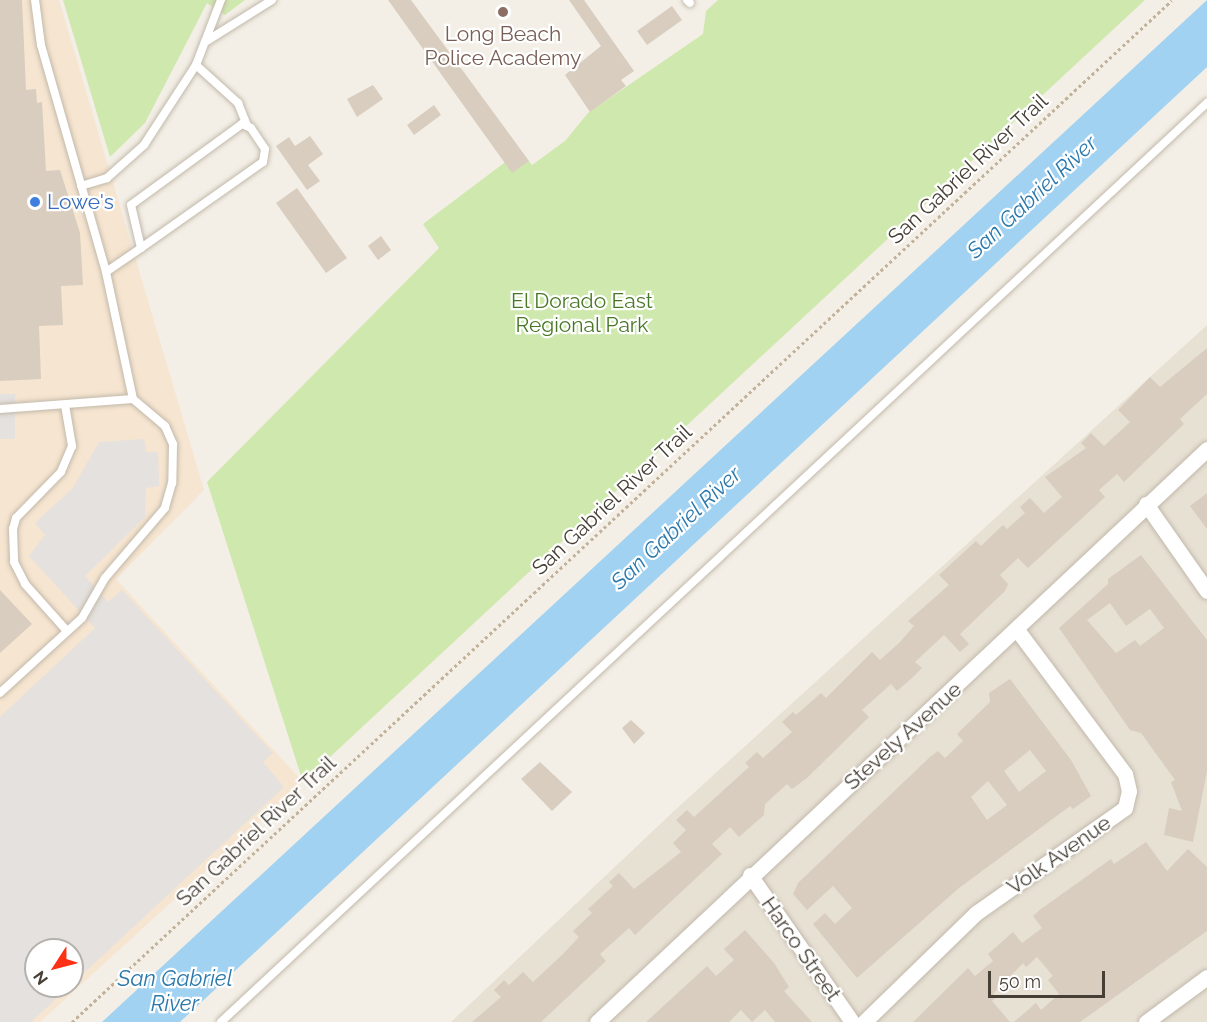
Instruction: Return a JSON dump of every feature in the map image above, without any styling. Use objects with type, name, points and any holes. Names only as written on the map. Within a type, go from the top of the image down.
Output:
[{"type":"street","name":"Stevely Avenue","points":[[597,1022],[750,875],[1018,631],[1146,504],[1207,449]]},
{"type":"street","points":[[1146,504],[1207,591]]},
{"type":"street","name":"Volk Avenue","points":[[864,1022],[976,913],[1125,808],[1129,791],[1125,774],[1018,631]]},
{"type":"street","name":"Harco Street","points":[[750,875],[852,1022]]},
{"type":"street","points":[[1146,1022],[1207,977]]},
{"type":"lane","points":[[0,693],[67,631],[165,508],[172,483],[172,444],[165,426],[133,399],[106,272],[41,45],[35,0]]},
{"type":"lane","points":[[81,186],[107,178],[138,152],[196,65],[221,0]]},
{"type":"lane","points":[[205,42],[272,0]]},
{"type":"lane","points":[[106,272],[263,162],[266,149],[247,125],[238,103],[196,65]]},
{"type":"lane","points":[[221,1022],[1207,104]]},
{"type":"lane","points":[[141,248],[130,205],[247,125]]},
{"type":"lane","points":[[0,409],[133,399]]},
{"type":"lane","points":[[65,405],[72,446],[61,472],[16,518],[13,530],[14,562],[25,584],[67,631]]},
{"type":"path","name":"San Gabriel River Trail","points":[[72,1022],[1172,0]]},
{"type":"shaded area","points":[[0,0],[59,0],[204,490],[116,579],[303,782],[84,982],[84,938],[24,938],[24,998],[66,998],[40,1022],[0,1022]]},
{"type":"shaded area","points":[[1207,325],[1207,1022],[451,1022],[674,811]]},
{"type":"shaded area","points":[[0,394],[15,394],[15,439],[0,439]]},
{"type":"shaded area","points":[[144,439],[146,452],[158,452],[159,486],[146,488],[145,517],[85,576],[108,602],[122,590],[273,753],[263,762],[284,787],[84,973],[84,938],[24,938],[24,998],[57,998],[31,1022],[0,1022],[0,717],[95,628],[29,556],[45,535],[35,523],[73,488],[99,442]]},
{"type":"green space","points":[[63,0],[245,0],[225,15],[207,3],[145,123],[110,157]]},
{"type":"green space","name":"El Dorado East Regional Park","points":[[718,0],[1145,0],[303,782],[207,482],[439,248],[423,224],[520,151],[532,165],[565,141],[588,113],[703,34],[706,11]]},
{"type":"water","name":"San Gabriel River","points":[[1207,0],[1207,67],[180,1022],[102,1022]]},
{"type":"building","name":"Lowe's","points":[[0,0],[22,0],[26,90],[36,89],[37,103],[42,102],[46,171],[60,170],[80,233],[83,285],[61,286],[63,325],[39,326],[41,379],[0,381]]},
{"type":"building","points":[[388,0],[411,0],[529,161],[512,173]]},
{"type":"building","points":[[569,0],[584,0],[634,71],[621,80],[626,86],[590,112],[565,75],[601,46]]},
{"type":"building","points":[[672,6],[682,20],[647,45],[637,31]]},
{"type":"building","points":[[373,85],[383,99],[357,117],[347,99]]},
{"type":"building","points":[[434,105],[441,115],[414,135],[407,125]]},
{"type":"building","points":[[310,136],[323,154],[308,165],[320,181],[307,190],[276,146],[289,137],[295,146]]},
{"type":"building","points":[[297,188],[347,258],[326,273],[276,203]]},
{"type":"building","points":[[381,236],[391,250],[378,260],[368,246]]},
{"type":"building","points":[[1207,348],[1207,394],[1180,419],[1184,424],[1124,482],[1117,474],[1099,490],[1105,497],[1028,568],[1018,558],[1000,575],[1008,584],[1005,591],[960,634],[969,644],[960,652],[944,635],[915,662],[922,668],[912,678],[897,691],[891,684],[862,710],[869,717],[807,778],[792,789],[787,784],[765,804],[764,815],[739,837],[730,827],[712,844],[722,854],[635,935],[629,928],[600,954],[606,961],[541,1022],[472,1022],[501,997],[494,990],[504,980],[509,985],[523,972],[533,982],[563,954],[579,937],[573,931],[592,913],[588,909],[613,886],[609,882],[619,873],[634,889],[681,852],[673,843],[686,830],[676,820],[687,810],[694,817],[749,767],[745,763],[757,752],[763,758],[792,732],[782,722],[793,712],[796,715],[821,693],[826,698],[872,652],[880,660],[899,643],[914,626],[908,621],[949,585],[939,575],[976,541],[981,546],[1003,525],[1007,529],[1025,513],[1020,507],[1030,498],[1044,513],[1062,497],[1045,477],[1086,448],[1081,443],[1091,433],[1104,446],[1130,422],[1118,410],[1150,377],[1160,387]]},
{"type":"building","points":[[1207,493],[1207,529],[1190,506]]},
{"type":"building","points":[[1141,555],[1207,640],[1207,771],[1193,842],[1164,835],[1169,808],[1182,811],[1171,782],[1175,780],[1141,733],[1130,730],[1059,628],[1108,584],[1108,579]],"holes":[[[1110,603],[1126,626],[1150,609],[1164,628],[1140,646],[1135,640],[1116,653],[1087,620]]]},
{"type":"building","points":[[0,590],[32,624],[0,653]]},
{"type":"building","points":[[1010,679],[1071,760],[1091,796],[1073,809],[1070,806],[959,888],[857,978],[813,924],[825,913],[835,924],[852,908],[833,886],[807,910],[793,894],[798,883],[930,757],[938,751],[945,758],[963,741],[957,734],[990,702],[989,693]],"holes":[[[1030,750],[1046,771],[1019,792],[1004,771]],[[988,781],[1007,805],[987,820],[971,797]]]},
{"type":"building","points":[[631,720],[645,733],[634,744],[622,728]]},
{"type":"building","points":[[540,762],[572,792],[552,811],[521,779]]},
{"type":"building","points":[[1146,842],[1167,871],[1188,849],[1207,867],[1207,931],[1080,1022],[1014,1022],[1036,1003],[1041,1010],[1059,994],[1048,980],[1053,976],[1037,957],[1026,967],[1023,963],[993,994],[996,997],[992,1001],[1010,1022],[913,1022],[968,968],[975,976],[993,961],[988,954],[1013,932],[1022,943],[1042,928],[1033,916],[1041,909],[1111,859],[1114,864]]},
{"type":"building","points":[[745,930],[774,963],[789,987],[784,991],[812,1022],[775,1022],[765,1010],[752,1022],[741,1010],[729,1022],[646,1022],[707,966],[716,976],[734,960],[724,949]]},
{"type":"place","name":"Long Beach Police Academy","points":[[503,12]]},
{"type":"place","name":"Lowe's","points":[[35,202]]}]
